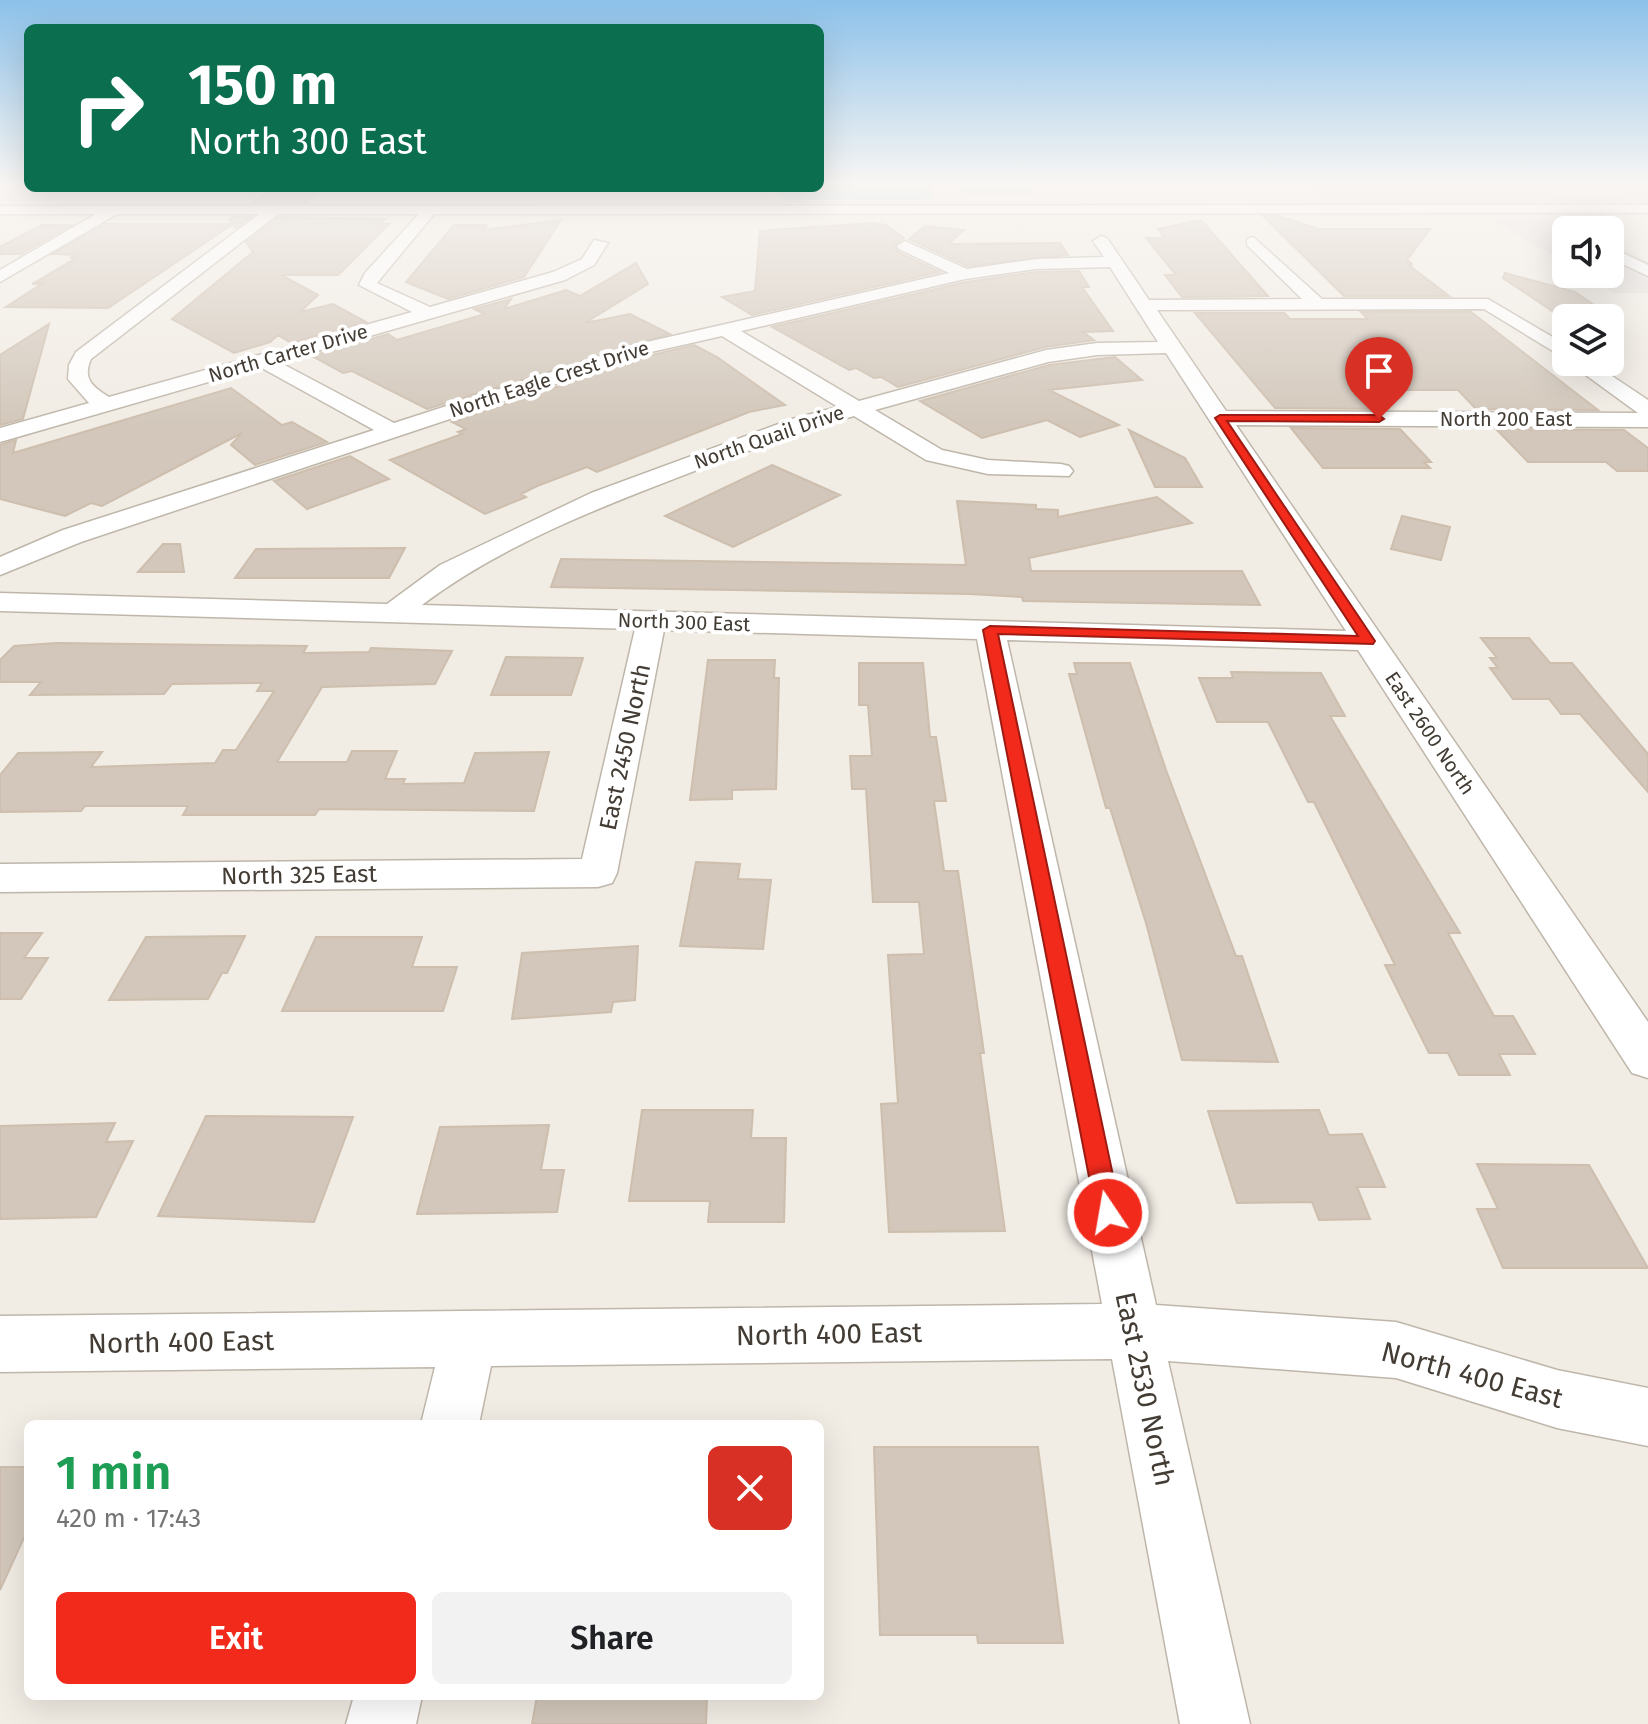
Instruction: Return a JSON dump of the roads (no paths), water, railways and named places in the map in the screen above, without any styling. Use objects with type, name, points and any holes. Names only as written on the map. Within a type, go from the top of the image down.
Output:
[{"type":"street","points":[[0,277],[21,264]]},
{"type":"street","points":[[107,405],[77,382],[75,374],[83,356],[203,264]]},
{"type":"street","points":[[385,264],[368,285],[428,313]]},
{"type":"street","name":"North Carter Drive","points":[[0,435],[428,313],[576,269],[582,264]]},
{"type":"street","points":[[945,264],[965,274]]},
{"type":"street","name":"North Eagle Crest Drive","points":[[0,567],[72,536],[623,354],[965,274],[1033,264]]},
{"type":"street","name":"East 2600 North","points":[[1118,264],[1648,1059]]},
{"type":"street","points":[[1276,264],[1316,303]]},
{"type":"street","points":[[1145,305],[1488,304],[1552,344]]},
{"type":"street","points":[[724,329],[934,455],[988,467],[1061,471]]},
{"type":"street","name":"North Quail Drive","points":[[394,613],[450,571],[600,498],[854,407],[1058,354],[1173,347]]},
{"type":"street","points":[[261,360],[391,430]]},
{"type":"street","points":[[1598,376],[1648,410]]},
{"type":"street","name":"North 200 East","points":[[1220,418],[1648,420]]},
{"type":"street","name":"North 300 East","points":[[0,602],[1368,641]]},
{"type":"street","name":"East 2450 North","points":[[598,873],[651,621]]},
{"type":"street","name":"East 2530 North","points":[[990,630],[1215,1724]]},
{"type":"street","name":"North 325 East","points":[[0,878],[598,873]]},
{"type":"street","name":"North 400 East","points":[[0,1344],[1132,1331],[1396,1350],[1557,1399],[1648,1417]]},
{"type":"street","points":[[451,1420],[469,1338]]},
{"type":"street","points":[[381,1724],[387,1700]]}]
